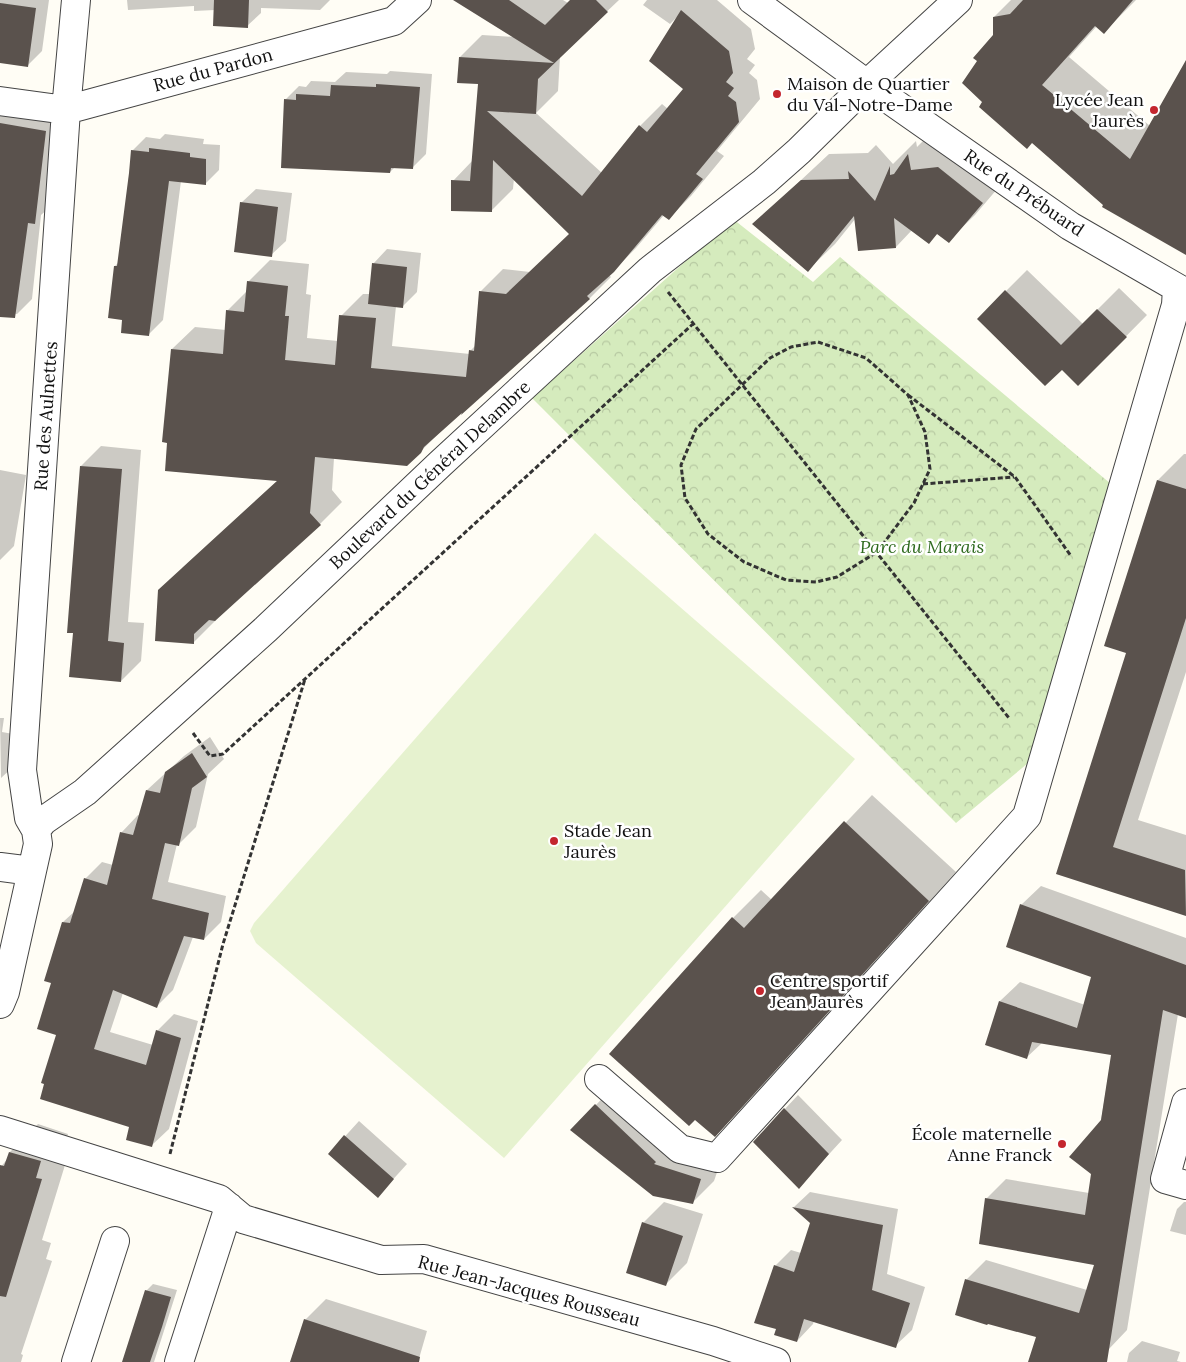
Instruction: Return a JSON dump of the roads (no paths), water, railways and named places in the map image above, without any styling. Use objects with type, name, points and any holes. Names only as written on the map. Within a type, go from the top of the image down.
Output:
[{"type":"street","name":"Rue des Aulnettes","points":[[36,830],[28,818],[22,770],[66,110],[76,0]]},
{"type":"street","name":"Rue du Pardon","points":[[0,101],[66,110],[394,21],[417,0]]},
{"type":"street","name":"Rue du Prébuard","points":[[752,0],[867,84],[1070,226],[1182,291]]},
{"type":"street","name":"Boulevard du Général Delambre","points":[[36,830],[43,821],[85,792],[266,629],[440,464],[650,270],[764,182],[958,0]]},
{"type":"street","points":[[600,1079],[680,1149],[716,1158],[1027,816],[1176,306],[1182,291]]},
{"type":"street","points":[[0,1004],[5,992],[38,844],[36,830]]},
{"type":"street","points":[[0,867],[32,871]]},
{"type":"street","points":[[1186,1103],[1165,1179],[1186,1185]]},
{"type":"street","name":"Rue Jean-Jacques Rousseau","points":[[0,1130],[219,1199],[243,1219],[381,1260],[424,1259],[710,1351],[776,1362]]},
{"type":"street","points":[[179,1362],[229,1207]]},
{"type":"street","points":[[76,1362],[115,1241]]},
{"type":"place","name":"Maison de Quartier du Val-Notre-Dame","points":[[777,94]]},
{"type":"place","name":"Lycée Jean Jaurès","points":[[1154,110]]},
{"type":"place","name":"Stade Jean Jaurès","points":[[554,841]]},
{"type":"place","name":"Centre sportif Jean Jaurès","points":[[760,991]]},
{"type":"place","name":"École maternelle Anne Franck","points":[[1062,1144]]},
{"type":"park label","name":"Parc du Marais","points":[[922,547]]}]
